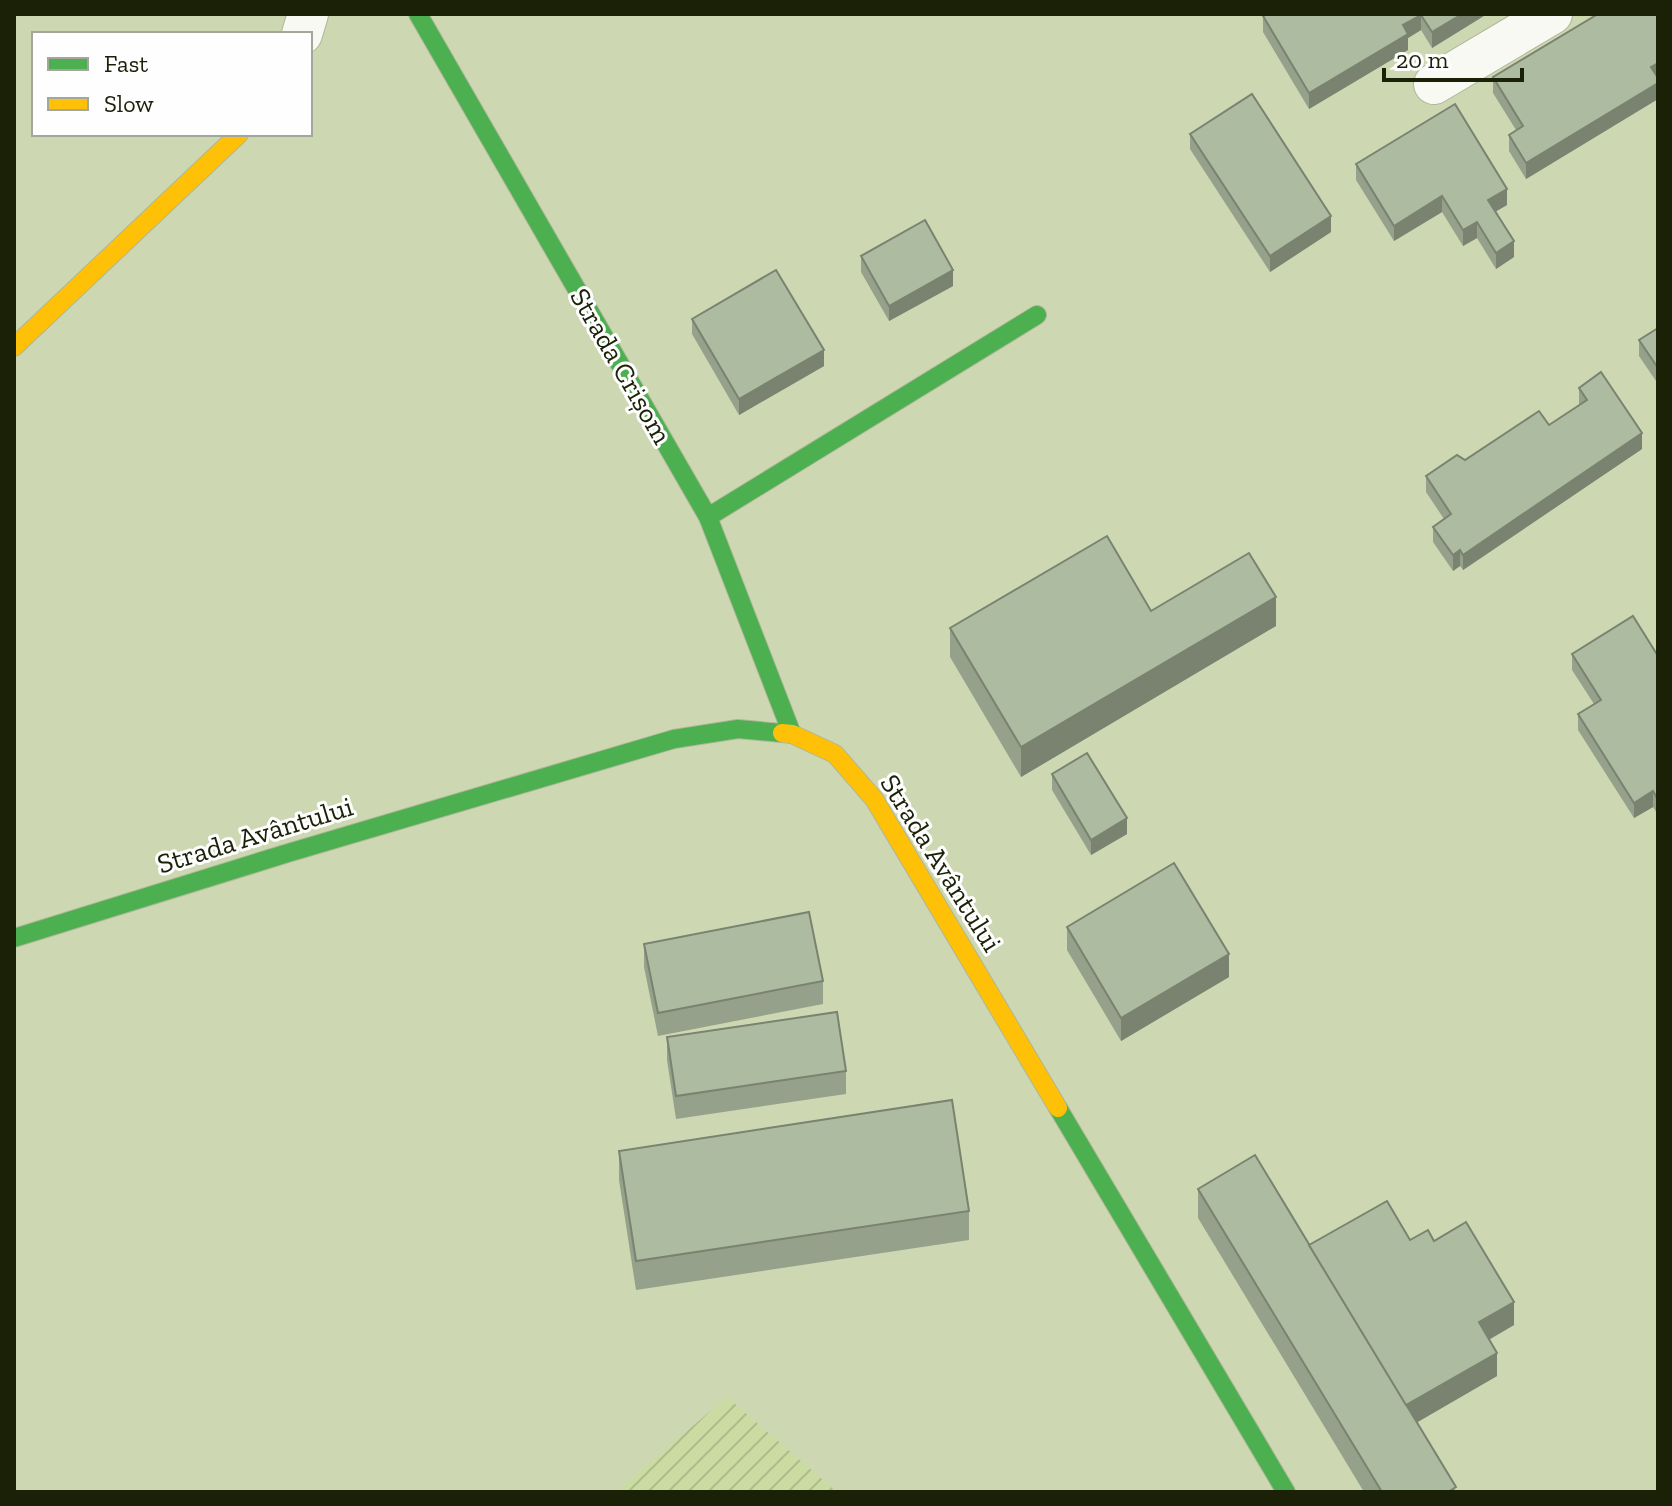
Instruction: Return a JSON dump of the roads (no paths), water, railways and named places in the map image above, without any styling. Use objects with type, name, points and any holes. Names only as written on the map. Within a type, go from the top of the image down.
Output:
[{"type":"main road","name":"Strada Crișom","points":[[418,14],[708,517],[792,734]]},
{"type":"main road","points":[[14,347],[237,136]]},
{"type":"main road","points":[[708,517],[1037,315]]},
{"type":"main road","name":"Strada Avântului","points":[[14,938],[674,739],[738,729],[792,734],[835,754],[874,799],[1286,1492]]},
{"type":"street","points":[[1434,84],[1552,14]]}]
